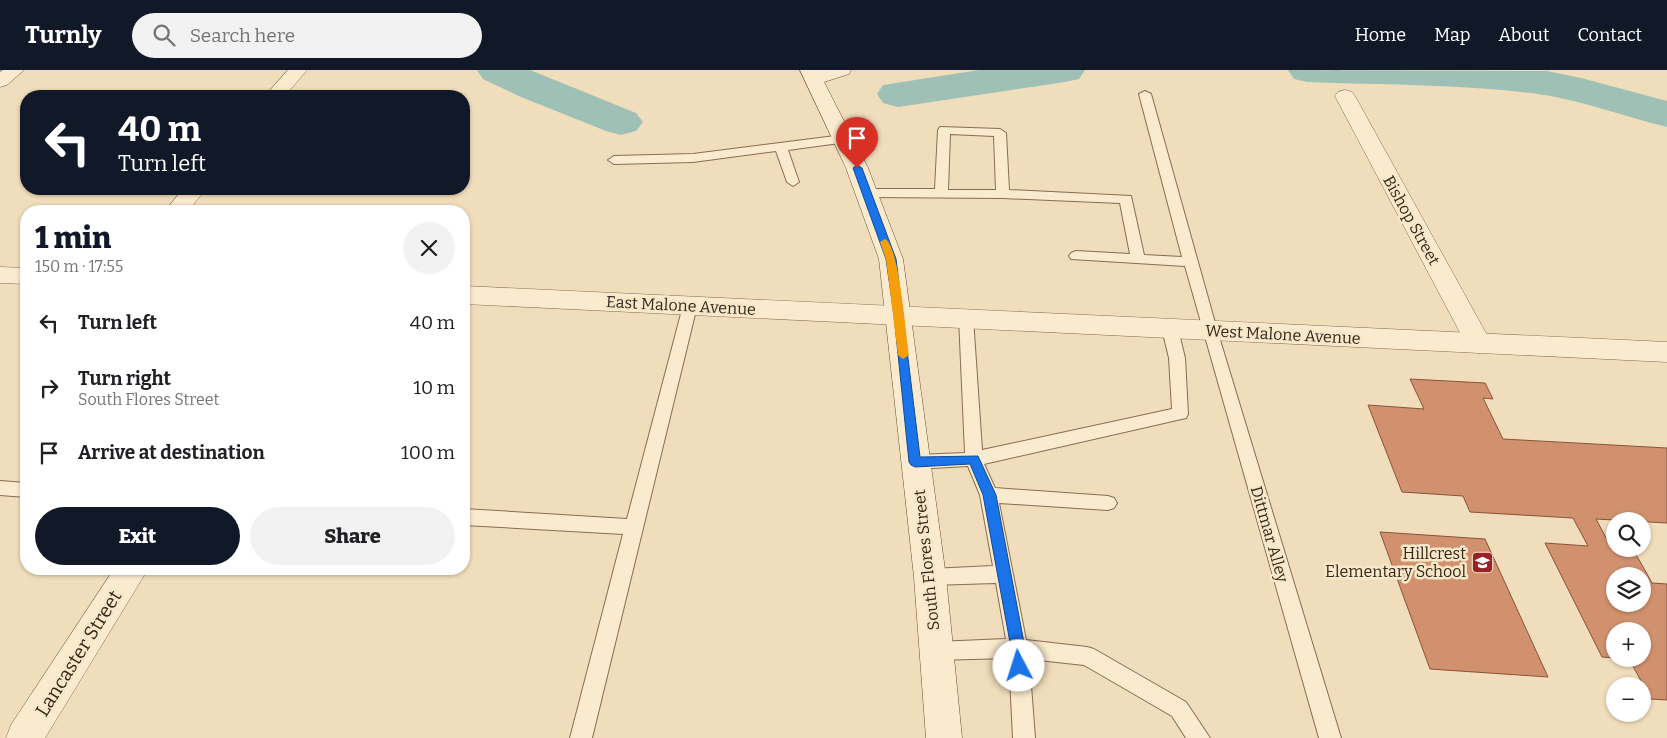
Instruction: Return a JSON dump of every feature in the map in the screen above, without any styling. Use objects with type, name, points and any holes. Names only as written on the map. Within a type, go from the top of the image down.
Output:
[{"type":"street","points":[[0,81],[16,70]]},
{"type":"street","points":[[281,90],[298,70]]},
{"type":"street","points":[[811,75],[842,70]]},
{"type":"street","name":"South Flores Street","points":[[811,75],[868,193],[891,259],[930,577],[944,738]]},
{"type":"street","name":"Bishop Street","points":[[1345,96],[1479,344]]},
{"type":"street","points":[[181,205],[190,195]]},
{"type":"street","points":[[0,275],[20,276]]},
{"type":"street","name":"East Malone Avenue","points":[[470,295],[899,315]]},
{"type":"street","name":"West Malone Avenue","points":[[899,315],[1667,352]]},
{"type":"street","name":"Lancaster Street","points":[[24,738],[128,575]]},
{"type":"lane","name":"Dittmar Alley","points":[[1145,94],[1209,330],[1330,738]]},
{"type":"lane","points":[[941,193],[944,130],[1000,133],[1003,194]]},
{"type":"lane","points":[[614,160],[692,158],[843,139]]},
{"type":"lane","points":[[781,147],[793,182]]},
{"type":"lane","points":[[868,193],[1003,194],[1126,199],[1138,259]]},
{"type":"lane","points":[[1076,256],[1191,262]]},
{"type":"lane","points":[[581,738],[690,306]]},
{"type":"lane","points":[[966,318],[974,459],[989,495],[1005,574],[1018,648],[1024,738]]},
{"type":"lane","points":[[915,462],[974,459],[1180,414],[1177,358],[1170,329]]},
{"type":"lane","points":[[0,488],[20,490]]},
{"type":"lane","points":[[989,495],[1108,503]]},
{"type":"lane","points":[[470,517],[635,527]]},
{"type":"lane","points":[[930,577],[1005,574]]},
{"type":"lane","points":[[936,651],[1018,648],[1087,656],[1179,709],[1199,738]]},
{"type":"building","points":[[1410,379],[1485,383],[1493,399],[1483,398],[1503,439],[1667,448],[1667,523],[1651,522],[1651,512],[1606,512],[1606,520],[1596,519],[1606,538],[1606,557],[1637,557],[1643,567],[1606,567],[1606,612],[1651,612],[1651,581],[1652,583],[1667,584],[1667,700],[1651,699],[1651,677],[1639,677],[1633,667],[1651,667],[1651,622],[1606,622],[1606,657],[1602,657],[1545,543],[1588,546],[1573,518],[1470,512],[1463,496],[1402,492],[1368,405],[1424,409]]},
{"type":"building","points":[[1380,532],[1485,539],[1548,677],[1430,669]]},
{"type":"waterway","points":[[497,70],[536,88],[621,122]]},
{"type":"waterway","points":[[898,94],[1065,70]]},
{"type":"waterway","points":[[1308,70],[1446,74],[1547,83],[1581,90],[1667,114]]},
{"type":"slow traffic","points":[[885,242],[891,259],[903,355]]},
{"type":"place","name":"Hillcrest Elementary School","points":[[1482,562]]},
{"type":"route","points":[[857,168],[868,193],[891,259],[915,462],[974,459],[989,495],[1018,648],[1019,666]]}]
